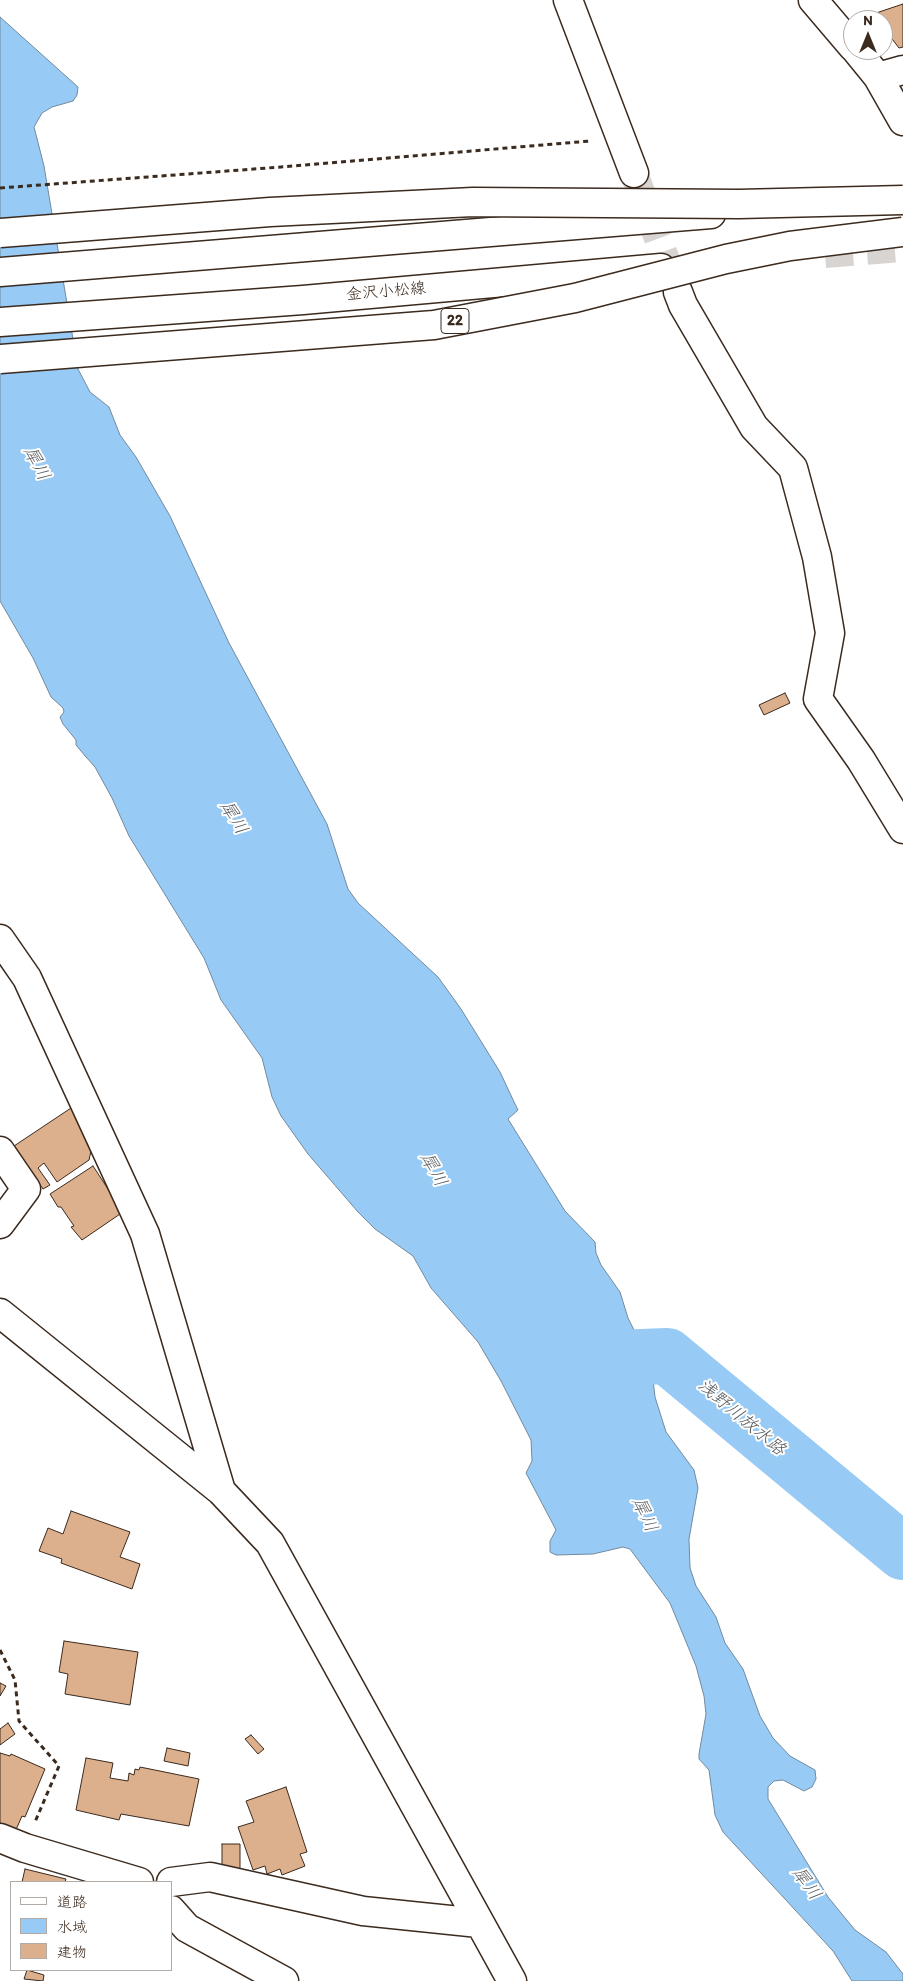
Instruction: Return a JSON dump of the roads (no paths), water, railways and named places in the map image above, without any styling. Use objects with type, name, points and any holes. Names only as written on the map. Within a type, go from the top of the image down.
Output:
[{"type":"main road","points":[[568,0],[634,173]]},
{"type":"main road","points":[[813,0],[843,35]]},
{"type":"main road","points":[[871,60],[891,74],[903,121]]},
{"type":"main road","points":[[0,233],[270,212],[473,202],[739,204],[903,200]]},
{"type":"main road","points":[[0,272],[768,209]]},
{"type":"main road","name":"22","points":[[0,360],[434,325],[575,298],[726,259],[790,246],[903,232]]},
{"type":"main road","name":"金沢小松線","points":[[0,322],[303,300],[772,258]]},
{"type":"main road","points":[[678,292],[683,305],[754,427],[792,468],[817,557],[830,633],[818,699],[862,760],[903,829]]},
{"type":"main road","points":[[0,939],[27,978],[145,1234],[221,1491]]},
{"type":"main road","points":[[0,1151],[26,1189],[0,1224]]},
{"type":"main road","points":[[0,1313],[221,1491],[270,1543],[512,1981]]},
{"type":"main road","points":[[0,1838],[25,1848],[136,1881]]},
{"type":"main road","points":[[172,1882],[210,1877],[363,1911],[479,1923]]},
{"type":"main road","points":[[172,1911],[187,1928],[284,1981]]},
{"type":"water","name":"犀川","points":[[0,17],[78,87],[77,95],[73,101],[52,107],[42,113],[34,127],[44,166],[78,369],[90,392],[109,407],[120,435],[136,457],[170,516],[229,643],[327,824],[348,889],[358,903],[438,977],[461,1009],[500,1072],[518,1110],[508,1119],[565,1211],[595,1242],[596,1253],[601,1265],[620,1292],[628,1318],[640,1342],[653,1380],[655,1397],[666,1432],[694,1470],[698,1488],[689,1539],[690,1568],[696,1586],[716,1617],[725,1643],[743,1669],[760,1716],[773,1738],[790,1756],[815,1770],[816,1779],[812,1787],[804,1791],[783,1780],[774,1781],[768,1787],[768,1799],[828,1897],[855,1930],[886,1952],[903,1974],[903,1981],[852,1981],[833,1951],[723,1832],[715,1815],[709,1770],[699,1759],[706,1714],[704,1696],[696,1666],[670,1603],[630,1549],[623,1547],[593,1554],[556,1555],[550,1552],[550,1541],[556,1530],[526,1473],[532,1461],[531,1440],[501,1381],[478,1342],[431,1288],[413,1256],[375,1229],[358,1212],[308,1154],[281,1116],[272,1097],[262,1058],[221,1000],[204,958],[129,836],[112,798],[95,767],[76,745],[76,740],[63,724],[60,717],[64,712],[63,708],[51,697],[33,658],[0,601]]},
{"type":"waterway","name":"浅野川放水路","points":[[567,1360],[667,1356],[903,1552]]},
{"type":"tunnel","points":[[634,173],[677,290]]},
{"type":"tunnel","points":[[825,254],[903,248]]}]
